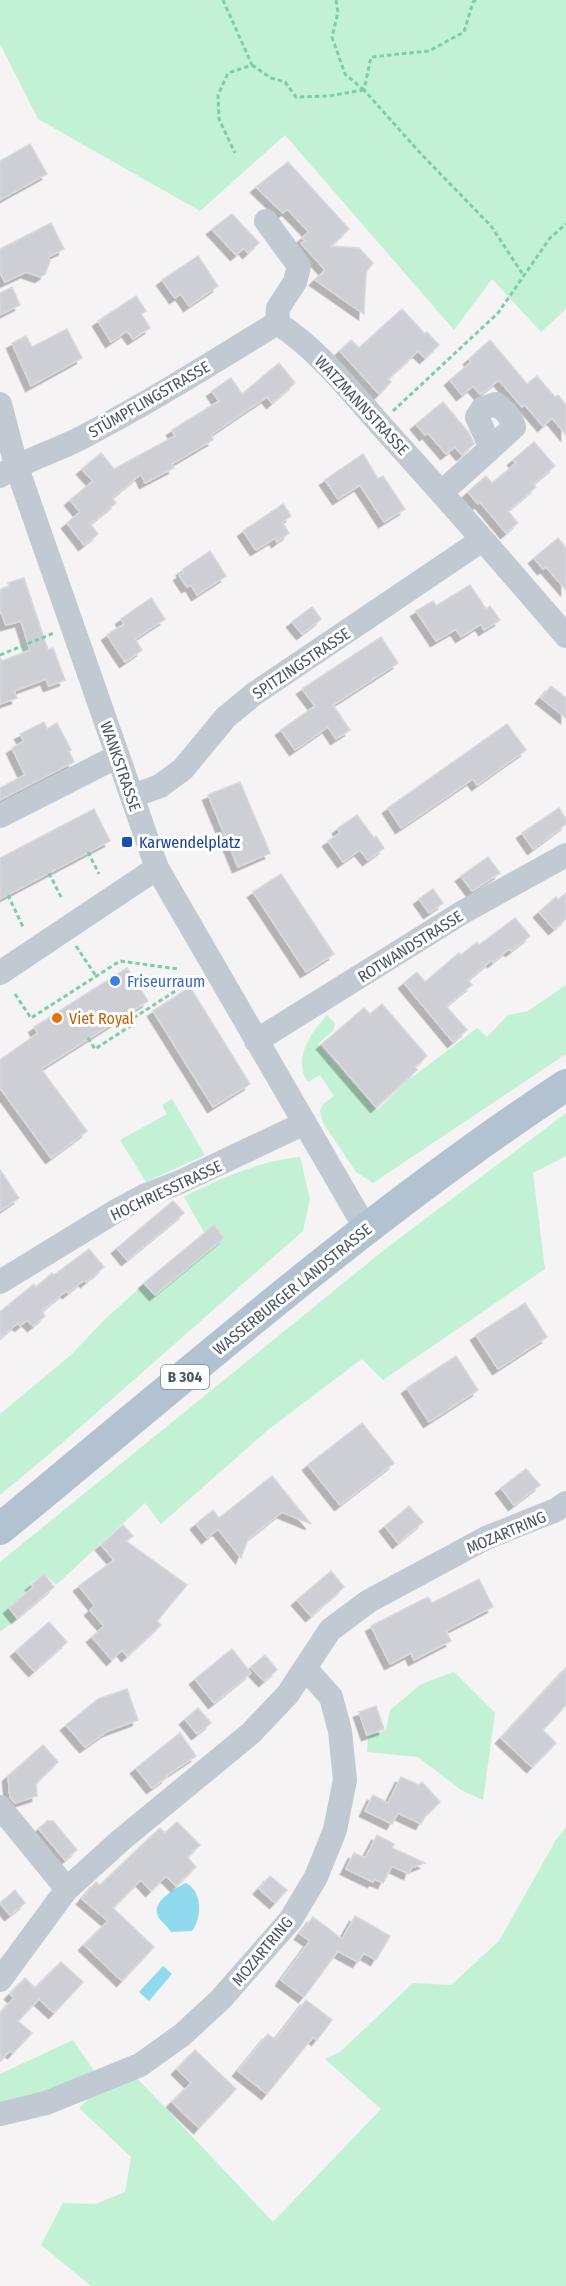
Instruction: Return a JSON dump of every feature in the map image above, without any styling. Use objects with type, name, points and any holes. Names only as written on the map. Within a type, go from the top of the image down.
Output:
[{"type":"main road","name":"WASSERBURGER LANDSTRASSE","points":[[0,1529],[366,1229],[488,1136],[566,1084]]},
{"type":"street","points":[[266,221],[299,266],[300,272],[278,308],[277,323]]},
{"type":"street","name":"WATZMANNSTRASSE","points":[[277,323],[301,341],[340,379],[482,540],[563,626]]},
{"type":"street","name":"STÜMPFLINGSTRASSE","points":[[8,471],[78,440],[157,396],[277,323]]},
{"type":"street","name":"WANKSTRASSE","points":[[0,404],[8,471],[71,626],[157,868],[366,1229]]},
{"type":"street","points":[[442,492],[491,448]]},
{"type":"street","name":"SPITZINGSTRASSE","points":[[133,796],[160,786],[183,769],[226,717],[254,694],[482,540]]},
{"type":"street","points":[[0,816],[118,756]]},
{"type":"street","name":"ROTWANDSTRASSE","points":[[256,1041],[463,912],[566,855]]},
{"type":"street","points":[[0,973],[157,868]]},
{"type":"street","name":"HOCHRIESSTRASSE","points":[[0,1282],[144,1196],[190,1178],[304,1123]]},
{"type":"street","name":"MOZARTRING","points":[[0,1980],[67,1889],[121,1840],[251,1733],[288,1694],[330,1630],[369,1601],[486,1538],[556,1510],[566,1503]]},
{"type":"street","name":"MOZARTRING","points":[[0,2114],[46,2103],[140,2065],[182,2036],[221,1999],[291,1919],[316,1877],[335,1830],[345,1780],[340,1731],[331,1697],[305,1668]]},
{"type":"street","points":[[0,1807],[67,1889]]},
{"type":"path","points":[[223,0],[252,65],[271,78],[285,82],[296,97],[329,96],[364,90]]},
{"type":"path","points":[[336,0],[339,12],[332,37],[345,74],[364,90],[422,155],[491,226],[524,276]]},
{"type":"path","points":[[364,90],[371,57],[429,51],[464,32],[474,1]]},
{"type":"path","points":[[235,153],[219,119],[218,95],[228,74],[252,65]]},
{"type":"path","points":[[380,424],[407,396],[498,313],[550,238],[566,224]]},
{"type":"path","points":[[0,655],[71,626]]},
{"type":"path","points":[[88,852],[99,874]]},
{"type":"path","points":[[49,873],[62,899]]},
{"type":"path","points":[[8,895],[23,927]]},
{"type":"path","points":[[79,950],[96,976]]},
{"type":"path","points":[[15,994],[31,1018],[120,962],[178,969]]},
{"type":"path","points":[[132,1019],[213,966]]},
{"type":"path","points":[[88,1038],[95,1049],[135,1023],[128,1013]]},
{"type":"green space","points":[[0,0],[566,0],[566,309],[541,332],[492,279],[454,330],[285,135],[200,211],[38,119],[0,44]]},
{"type":"green space","points":[[566,985],[566,1054],[373,1183],[356,1172],[323,1123],[320,1111],[323,1104],[334,1096],[320,1075],[308,1082],[302,1065],[310,1038],[327,1015],[335,1023],[333,1031],[318,1044],[377,1110],[406,1082],[477,1028],[487,1037],[508,1015],[528,1011]]},
{"type":"green space","points":[[172,1099],[205,1155],[146,1182],[120,1140],[167,1114],[162,1105]]},
{"type":"green space","points":[[566,1113],[566,1156],[533,1173],[545,1269],[383,1380],[362,1359],[269,1429],[161,1524],[145,1503],[56,1585],[44,1573],[30,1584],[32,1587],[19,1598],[28,1609],[0,1632],[0,1562],[384,1250]]},
{"type":"green space","points":[[300,1157],[310,1199],[303,1231],[0,1495],[0,1414],[72,1354],[104,1320],[143,1285],[201,1255],[205,1234],[184,1197],[240,1171]]},
{"type":"green space","points":[[454,1672],[495,1713],[483,1800],[461,1790],[418,1757],[367,1752],[368,1736],[386,1730],[390,1710],[421,1684]]},
{"type":"green space","points":[[566,1827],[566,2286],[91,2286],[41,2245],[63,2203],[96,2204],[125,2192],[131,2157],[79,2108],[107,2082],[134,2075],[273,2222],[381,2109],[325,2059],[340,2052],[413,1983],[451,1985],[499,1941],[556,1840]]},
{"type":"green space","points":[[73,2040],[94,2071],[43,2096],[0,2108],[0,2074]]},
{"type":"water","points":[[186,1883],[196,1892],[199,1906],[198,1919],[192,1931],[171,1932],[159,1918],[157,1908],[162,1899]]},
{"type":"water","points":[[163,1966],[172,1974],[149,2001],[139,1992]]},
{"type":"building","points":[[30,144],[47,174],[0,200],[0,161]]},
{"type":"building","points":[[288,162],[349,229],[331,246],[359,248],[373,263],[366,272],[364,314],[315,280],[325,270],[301,243],[306,241],[302,238],[309,232],[287,209],[283,213],[256,187]]},
{"type":"building","points":[[232,214],[259,243],[248,253],[244,248],[236,255],[212,229]]},
{"type":"building","points":[[51,223],[64,249],[48,257],[50,261],[45,274],[40,277],[26,272],[5,282],[0,273],[0,249]]},
{"type":"building","points":[[198,256],[218,286],[189,306],[181,294],[175,298],[162,280]]},
{"type":"building","points":[[12,287],[20,305],[0,315],[0,293]]},
{"type":"building","points":[[136,296],[146,311],[141,314],[150,328],[133,339],[127,331],[111,342],[98,321]]},
{"type":"building","points":[[402,309],[425,334],[427,332],[439,345],[425,358],[418,351],[388,379],[391,382],[379,394],[340,351],[351,340],[359,348]]},
{"type":"building","points":[[67,329],[82,358],[31,386],[12,343],[26,336],[32,347]]},
{"type":"building","points":[[490,340],[527,384],[537,376],[555,397],[558,395],[566,405],[566,435],[552,418],[543,426],[525,405],[522,407],[499,380],[480,394],[473,386],[462,395],[450,380],[471,362],[469,359]]},
{"type":"building","points":[[279,363],[295,383],[272,403],[267,397],[211,435],[213,440],[172,464],[174,468],[145,483],[141,474],[112,498],[116,503],[90,524],[98,534],[84,545],[67,523],[80,512],[70,500],[93,481],[82,469],[101,453],[114,469],[175,436],[172,430],[219,401],[212,391],[231,378],[242,394]]},
{"type":"building","points":[[443,402],[469,433],[474,444],[462,455],[455,447],[446,454],[428,433],[425,435],[416,424]]},
{"type":"building","points":[[534,442],[555,466],[533,484],[536,487],[508,511],[518,523],[506,533],[480,502],[478,504],[468,492],[486,476],[492,483],[516,463],[513,460]]},
{"type":"building","points":[[363,454],[378,479],[383,476],[405,509],[384,522],[360,485],[338,499],[325,480]]},
{"type":"building","points":[[283,504],[291,516],[282,522],[289,533],[277,542],[275,538],[256,550],[243,531]]},
{"type":"building","points":[[558,538],[566,548],[566,590],[546,567],[543,569],[534,558]]},
{"type":"building","points":[[210,551],[226,576],[197,595],[191,585],[187,587],[179,575],[183,573],[182,570]]},
{"type":"building","points":[[24,578],[48,650],[53,648],[65,680],[49,686],[46,679],[14,691],[17,698],[0,704],[0,658],[2,661],[30,650],[21,621],[6,625],[0,610],[0,590],[9,586],[8,583]]},
{"type":"building","points":[[470,585],[486,609],[490,606],[500,620],[484,630],[481,624],[461,637],[456,629],[436,641],[416,611],[433,601],[436,606]]},
{"type":"building","points":[[151,598],[165,619],[135,639],[142,650],[125,662],[107,635],[124,624],[121,619]]},
{"type":"building","points":[[312,607],[321,619],[302,634],[292,622]]},
{"type":"building","points":[[381,637],[398,663],[333,705],[350,730],[336,739],[328,727],[295,750],[281,730],[315,706],[302,689]]},
{"type":"building","points":[[551,686],[566,698],[566,718],[541,698]]},
{"type":"building","points":[[44,722],[47,729],[57,723],[71,750],[69,751],[74,762],[0,800],[0,788],[25,775],[12,748],[24,741],[20,734]]},
{"type":"building","points":[[507,724],[526,750],[477,785],[473,779],[401,828],[388,808]]},
{"type":"building","points":[[240,782],[270,853],[238,867],[208,795]]},
{"type":"building","points":[[559,808],[566,819],[566,824],[533,849],[522,833]]},
{"type":"building","points":[[94,809],[110,841],[0,899],[0,858]]},
{"type":"building","points":[[357,815],[384,848],[368,860],[360,850],[343,862],[328,841],[340,833],[338,828]]},
{"type":"building","points":[[488,857],[500,873],[472,891],[461,876]]},
{"type":"building","points":[[281,874],[334,954],[306,972],[253,892]]},
{"type":"building","points":[[433,889],[443,903],[429,913],[419,899]]},
{"type":"building","points":[[566,893],[566,919],[554,929],[539,912],[556,897],[558,900]]},
{"type":"building","points":[[515,918],[530,936],[511,951],[509,949],[493,962],[492,960],[468,980],[472,985],[446,1006],[467,1030],[453,1042],[404,983],[417,972],[425,982],[459,953],[461,955],[477,942],[479,945]]},
{"type":"building","points":[[127,968],[148,1001],[41,1069],[87,1131],[51,1158],[0,1088],[0,1060],[38,1033],[34,1027]]},
{"type":"building","points":[[190,987],[250,1084],[213,1107],[153,1011]]},
{"type":"building","points":[[382,1004],[427,1056],[415,1067],[417,1070],[376,1107],[322,1044],[364,1008],[370,1014]]},
{"type":"building","points":[[0,1170],[19,1198],[0,1211]]},
{"type":"building","points":[[173,1201],[184,1213],[127,1260],[117,1248]]},
{"type":"building","points":[[214,1225],[224,1238],[155,1295],[144,1283]]},
{"type":"building","points":[[89,1249],[104,1267],[86,1282],[84,1280],[68,1293],[66,1291],[42,1311],[45,1316],[33,1326],[27,1320],[20,1326],[18,1323],[0,1338],[0,1312],[34,1284],[36,1287],[52,1273],[54,1275]]},
{"type":"building","points":[[525,1303],[547,1337],[498,1369],[476,1335]]},
{"type":"building","points":[[456,1356],[478,1390],[429,1422],[407,1388]]},
{"type":"building","points":[[362,1423],[394,1463],[340,1505],[308,1465]]},
{"type":"building","points":[[526,1469],[540,1485],[514,1505],[501,1488]]},
{"type":"building","points":[[272,1476],[311,1524],[282,1512],[248,1539],[241,1558],[218,1529],[207,1538],[196,1524],[213,1510],[219,1518]]},
{"type":"building","points":[[409,1506],[423,1522],[398,1543],[385,1526]]},
{"type":"building","points":[[123,1525],[133,1536],[126,1541],[187,1585],[157,1621],[161,1625],[127,1656],[122,1650],[112,1660],[92,1637],[104,1626],[90,1610],[95,1606],[79,1586],[114,1560],[101,1545]]},
{"type":"building","points":[[331,1571],[344,1587],[311,1616],[297,1600]]},
{"type":"building","points":[[44,1574],[54,1587],[17,1618],[9,1608]]},
{"type":"building","points":[[479,1579],[493,1607],[446,1631],[451,1641],[414,1660],[411,1653],[390,1664],[371,1626],[428,1597],[432,1603]]},
{"type":"building","points":[[49,1622],[67,1642],[34,1671],[16,1651]]},
{"type":"building","points":[[232,1649],[251,1673],[214,1703],[195,1679]]},
{"type":"building","points":[[265,1655],[277,1670],[264,1681],[251,1667]]},
{"type":"building","points":[[566,1668],[566,1705],[543,1730],[556,1743],[532,1767],[501,1738]]},
{"type":"building","points":[[127,1689],[138,1720],[108,1731],[85,1747],[66,1725],[98,1699]]},
{"type":"building","points":[[376,1706],[384,1729],[367,1735],[359,1712]]},
{"type":"building","points":[[198,1708],[211,1723],[197,1734],[185,1719]]},
{"type":"building","points":[[180,1733],[196,1756],[152,1788],[136,1768]]},
{"type":"building","points":[[43,1745],[58,1762],[36,1783],[37,1796],[15,1803],[10,1797],[8,1776]]},
{"type":"building","points":[[401,1777],[419,1785],[422,1782],[440,1802],[426,1815],[421,1824],[398,1813],[392,1824],[365,1811],[373,1795],[388,1803]]},
{"type":"building","points":[[47,1821],[53,1821],[77,1850],[65,1860],[39,1829]]},
{"type":"building","points":[[177,1822],[200,1845],[187,1857],[196,1867],[176,1886],[166,1876],[151,1891],[141,1880],[113,1908],[154,1947],[122,1981],[84,1945],[108,1921],[82,1899],[96,1882],[100,1885],[160,1828],[165,1833]]},
{"type":"building","points":[[377,1835],[394,1844],[392,1848],[425,1863],[411,1868],[409,1874],[392,1866],[383,1883],[374,1879],[373,1882],[346,1869],[354,1853],[365,1858]]},
{"type":"building","points":[[270,1876],[287,1890],[275,1903],[259,1889]]},
{"type":"building","points":[[15,1890],[25,1903],[10,1915],[0,1903]]},
{"type":"building","points":[[355,1916],[390,1936],[376,1960],[364,1953],[358,1962],[338,1951],[304,1997],[281,1980],[310,1941],[300,1934],[313,1917],[342,1939]]},
{"type":"building","points":[[61,1962],[83,1982],[54,2013],[39,1999],[18,2021],[32,2033],[13,2053],[10,2051],[0,2061],[0,2013],[14,1998],[10,1994],[25,1978],[35,1988]]},
{"type":"building","points":[[306,2000],[332,2020],[317,2040],[313,2037],[267,2094],[238,2071],[268,2034],[275,2040]]},
{"type":"building","points":[[195,2050],[236,2089],[199,2128],[172,2102],[191,2083],[177,2069]]},
{"type":"place","name":"Karwendelplatz","points":[[127,842]]},
{"type":"place","name":"Friseurraum","points":[[115,981]]},
{"type":"place","name":"Viet Royal","points":[[57,1018]]}]
